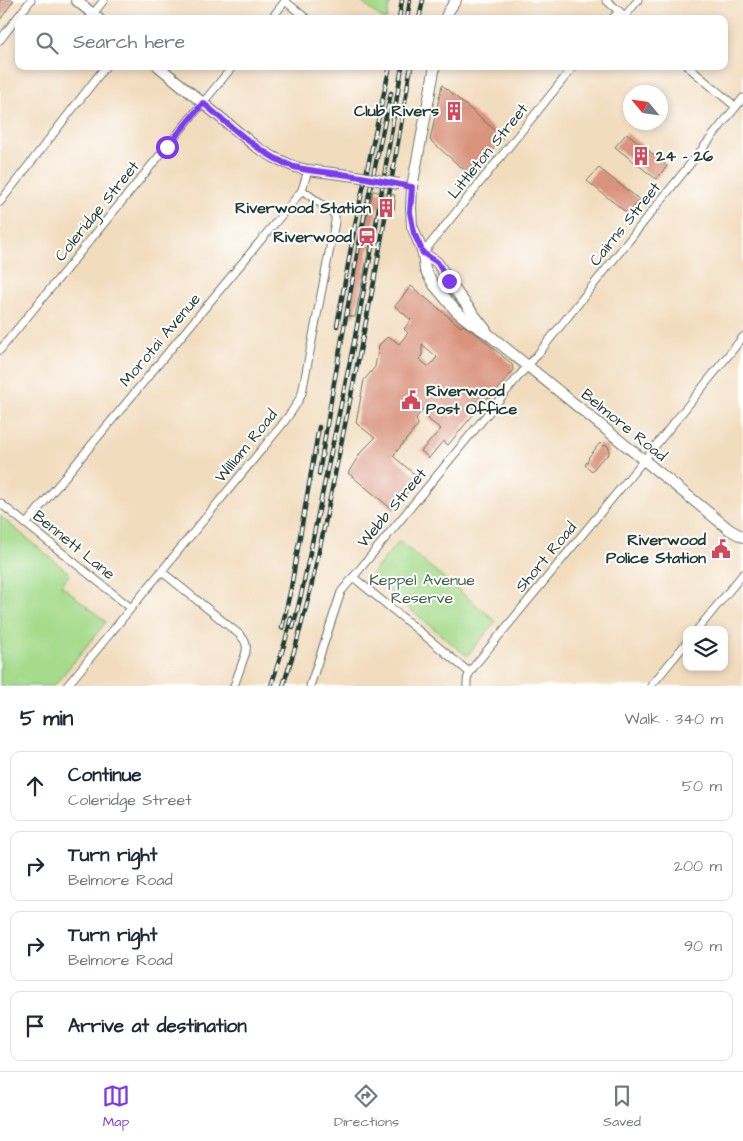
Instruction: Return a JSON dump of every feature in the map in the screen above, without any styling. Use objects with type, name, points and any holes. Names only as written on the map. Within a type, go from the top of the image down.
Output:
[{"type":"main road","points":[[76,0],[95,15]]},
{"type":"main road","points":[[447,15],[456,0]]},
{"type":"main road","points":[[163,70],[264,152],[288,164],[308,170],[356,176],[412,187]]},
{"type":"main road","name":"Belmore Road","points":[[434,70],[412,187],[410,208],[414,233],[423,253],[425,270],[441,294],[470,323],[488,333],[724,525],[743,537]]},
{"type":"main road","name":"Belmore Road","points":[[423,253],[437,262],[458,294],[488,333]]},
{"type":"street","points":[[19,15],[31,0]]},
{"type":"street","points":[[96,15],[104,0]]},
{"type":"street","points":[[606,0],[624,15]]},
{"type":"street","points":[[629,15],[638,0]]},
{"type":"street","points":[[274,15],[286,1],[302,15]]},
{"type":"street","points":[[615,15],[619,10]]},
{"type":"street","points":[[0,40],[15,21]]},
{"type":"street","points":[[0,202],[103,70]]},
{"type":"street","name":"Coleridge Street","points":[[0,350],[230,70]]},
{"type":"street","name":"Littleton Street","points":[[423,253],[571,70]]},
{"type":"street","points":[[692,70],[736,107]]},
{"type":"street","name":"Cairns Street","points":[[528,366],[743,98]]},
{"type":"street","name":"Morotai Avenue","points":[[26,524],[302,190],[308,170]]},
{"type":"street","name":"William Road","points":[[67,686],[300,400],[335,222],[335,216],[332,212],[302,190]]},
{"type":"street","name":"Short Road","points":[[469,672],[743,337]]},
{"type":"street","name":"Webb Street","points":[[310,686],[341,592],[528,366]]},
{"type":"street","name":"Bennett Lane","points":[[0,503],[131,608]]},
{"type":"street","points":[[161,571],[240,635],[246,642],[247,650],[234,686]]},
{"type":"street","points":[[700,626],[743,574]]},
{"type":"street","points":[[353,577],[469,672],[467,686]]},
{"type":"street","points":[[650,686],[683,647]]},
{"type":"green space","points":[[359,0],[390,0],[388,15],[377,15]]},
{"type":"green space","points":[[0,516],[70,574],[61,585],[106,622],[54,686],[0,686]]},
{"type":"green space","name":"Keppel Avenue Reserve","points":[[399,541],[496,621],[467,656],[370,576]]},
{"type":"building","points":[[0,0],[14,0],[0,20]]},
{"type":"building","name":"Club Rivers","points":[[442,85],[503,137],[471,176],[430,140]]},
{"type":"building","name":"24 - 26","points":[[627,133],[667,166],[656,179],[615,147]]},
{"type":"building","points":[[599,168],[640,200],[628,214],[587,181]]},
{"type":"building","points":[[373,191],[395,195],[394,209],[392,208],[391,211],[377,208],[355,317],[348,316],[358,254]]},
{"type":"building","points":[[411,286],[461,327],[463,325],[478,335],[512,364],[513,371],[490,399],[488,397],[448,445],[443,441],[429,458],[421,451],[441,429],[429,420],[425,407],[416,418],[418,425],[393,456],[419,478],[393,510],[348,473],[361,452],[375,438],[356,423],[364,380],[375,367],[379,345],[386,338],[390,337],[399,344],[408,333],[404,329],[411,320],[395,306]],"holes":[[[422,344],[437,357],[429,367],[419,359],[422,356]]]},
{"type":"building","points":[[600,443],[603,446],[607,445],[609,454],[592,471],[585,465]]},
{"type":"railway","points":[[400,15],[402,0]]},
{"type":"railway","points":[[408,15],[410,0]]},
{"type":"railway","points":[[420,15],[423,0]]},
{"type":"railway","points":[[337,326],[356,220],[389,70]]},
{"type":"railway","points":[[293,628],[354,342],[376,226],[401,70]]},
{"type":"railway","points":[[283,686],[310,592],[323,533],[374,282],[410,70]]},
{"type":"railway","points":[[319,474],[363,222],[391,93]]},
{"type":"railway","points":[[282,628],[291,588],[319,427]]},
{"type":"railway","points":[[271,686],[291,618]]},
{"type":"place","name":"Club Rivers","points":[[454,111]]},
{"type":"place","name":"24 - 26","points":[[641,156]]},
{"type":"place","name":"Riverwood Station","points":[[386,208]]},
{"type":"place","name":"Riverwood","points":[[367,237]]},
{"type":"place","name":"Riverwood Post Office","points":[[411,400]]},
{"type":"place","name":"Riverwood Police Station","points":[[721,549]]},
{"type":"route","points":[[167,147],[203,103],[255,146],[294,167],[412,187],[410,212],[414,233],[423,253],[437,262],[449,281]]}]
